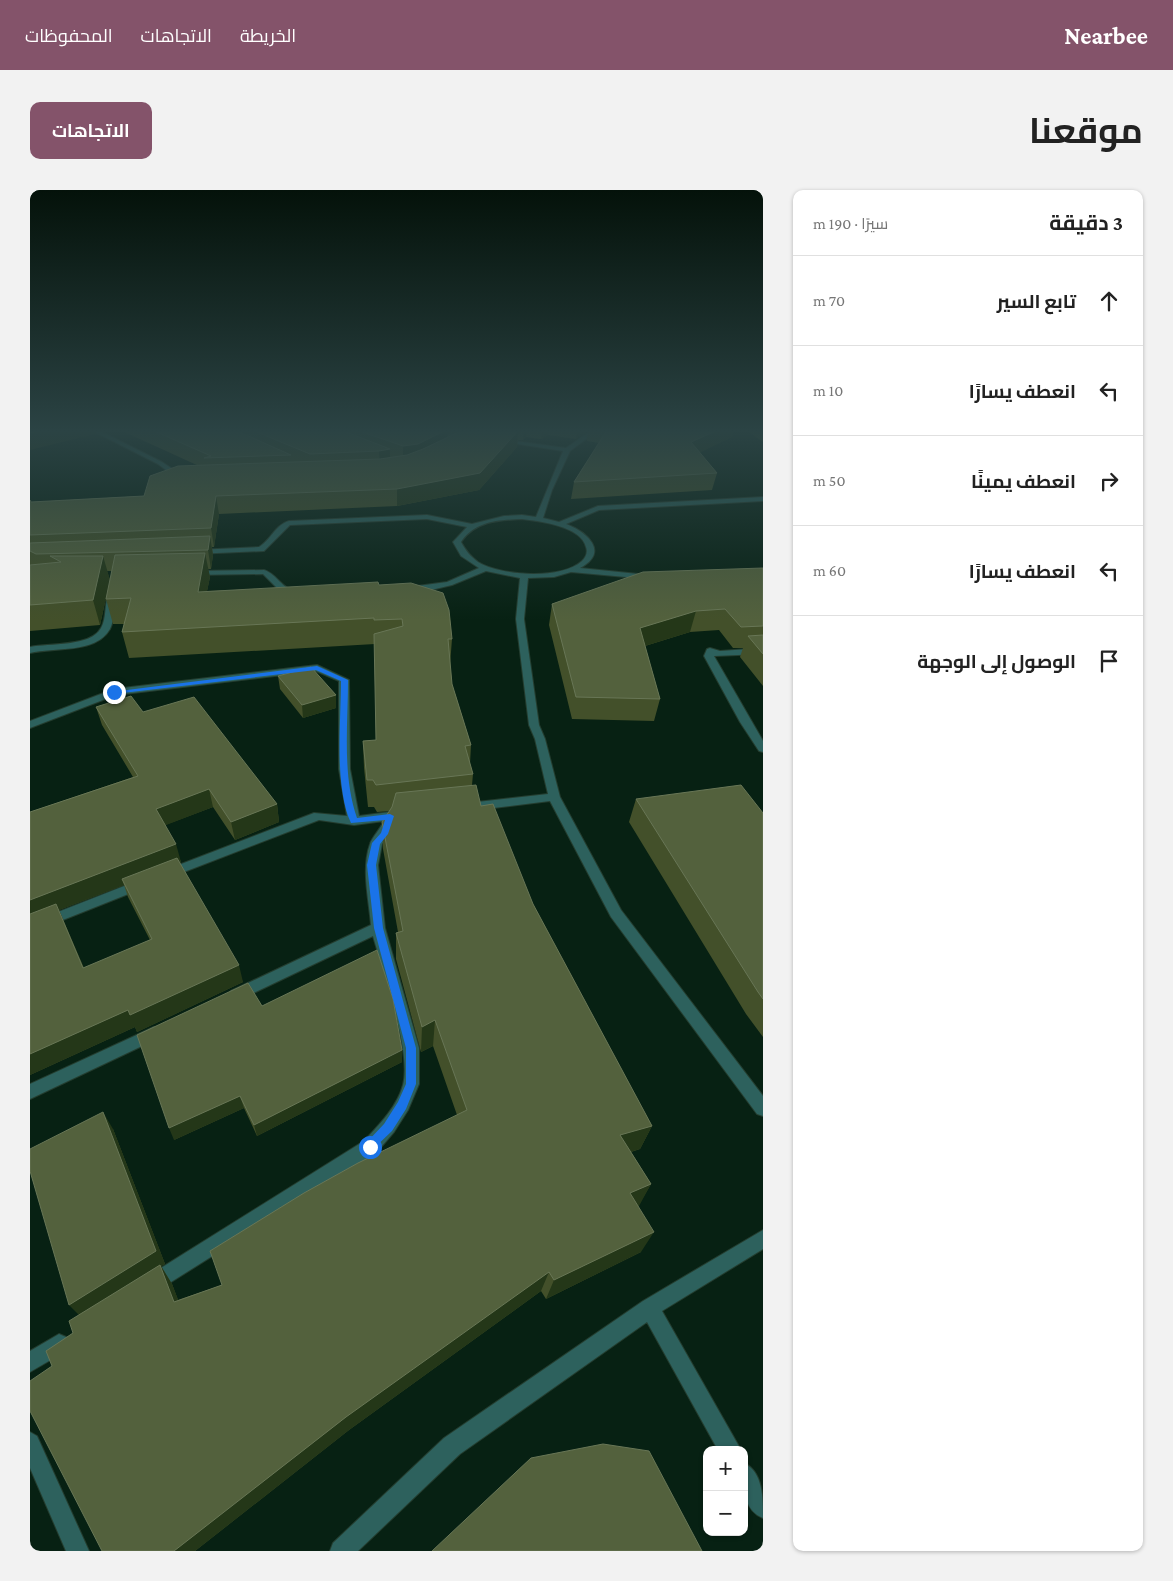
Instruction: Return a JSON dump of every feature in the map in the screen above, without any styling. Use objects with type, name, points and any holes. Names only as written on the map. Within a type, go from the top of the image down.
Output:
[{"type":"street","points":[[539,519],[548,494]]},
{"type":"street","points":[[560,524],[598,508],[763,499]]},
{"type":"street","points":[[186,552],[261,549],[270,544],[281,528],[289,523],[420,517],[438,518],[473,526]]},
{"type":"street","points":[[571,570],[584,563],[590,555],[591,546],[585,538],[574,530],[560,524],[539,519],[503,518],[473,526],[462,533],[457,542],[460,551],[469,560],[485,568],[524,576],[541,576],[571,570],[655,576]]},
{"type":"street","points":[[396,589],[452,584],[465,580],[485,568]]},
{"type":"street","points":[[184,573],[264,572],[269,574],[281,591],[290,594],[306,594]]},
{"type":"street","points":[[524,576],[520,619],[534,725],[540,739],[554,797],[616,913],[763,1109]]},
{"type":"street","points":[[30,650],[72,645],[100,634],[105,629],[115,583]]},
{"type":"street","points":[[763,651],[720,654],[710,651],[709,656],[745,722],[763,749]]},
{"type":"street","points":[[30,725],[114,692],[317,668],[344,680],[344,760],[348,804],[354,821]]},
{"type":"street","points":[[458,808],[554,797]]},
{"type":"street","points":[[30,928],[318,816],[354,821],[409,814]]},
{"type":"street","points":[[138,1294],[370,1147],[388,1127],[402,1105],[411,1084],[411,1048],[378,928],[372,865],[376,843],[384,834],[390,816]]},
{"type":"street","points":[[227,1000],[378,928]]},
{"type":"street","points":[[30,1092],[164,1029]]},
{"type":"street","points":[[340,1551],[452,1446],[650,1308],[763,1239]]},
{"type":"street","points":[[650,1308],[728,1446]]},
{"type":"street","points":[[30,1362],[72,1336]]},
{"type":"street","points":[[30,1443],[78,1551]]},
{"type":"street","points":[[748,1481],[763,1507]]},
{"type":"building","points":[[145,494],[280,494],[216,496],[211,528],[30,535],[30,500],[31,502],[144,496]]},
{"type":"building","points":[[210,536],[208,550],[36,554],[30,551],[30,543]]},
{"type":"building","points":[[205,553],[198,592],[378,582],[379,585],[411,583],[443,593],[449,610],[452,639],[448,639],[452,684],[471,745],[465,746],[473,774],[376,785],[373,780],[367,780],[363,741],[376,740],[374,634],[403,626],[402,619],[374,620],[374,618],[122,632],[131,598],[106,599],[115,555]]},
{"type":"building","points":[[50,556],[103,556],[93,600],[30,605],[30,565],[61,562]]},
{"type":"building","points":[[763,568],[763,626],[741,627],[725,609],[696,611],[640,628],[660,699],[576,697],[552,604],[643,572]]},
{"type":"building","points":[[763,635],[763,654],[748,636]]},
{"type":"building","points":[[311,667],[336,695],[302,705],[278,676]]},
{"type":"building","points":[[131,696],[143,712],[194,697],[277,804],[231,822],[209,789],[156,809],[176,844],[30,900],[30,812],[138,776],[96,707]]},
{"type":"building","points":[[476,785],[481,806],[493,804],[533,904],[652,1126],[620,1135],[651,1184],[630,1193],[654,1232],[554,1280],[549,1272],[346,1417],[174,1551],[102,1551],[30,1411],[30,1381],[52,1366],[46,1351],[73,1333],[69,1321],[160,1265],[174,1302],[222,1285],[210,1251],[304,1193],[358,1163],[467,1110],[435,1020],[422,1027],[396,933],[403,931],[382,822],[392,807],[396,793]]},
{"type":"building","points":[[741,785],[763,813],[763,999],[636,799]]},
{"type":"building","points":[[177,858],[239,965],[130,1015],[128,1010],[30,1054],[30,914],[56,904],[83,968],[152,939],[122,879]]},
{"type":"building","points":[[377,950],[393,999],[402,1050],[254,1125],[240,1096],[169,1128],[137,1035],[248,983],[262,1006]]},
{"type":"building","points":[[103,1112],[156,1251],[69,1305],[30,1171],[30,1149]]},
{"type":"building","points":[[603,1444],[649,1451],[702,1551],[432,1551],[531,1458]]},
{"type":"route","points":[[114,692],[317,668],[344,680],[344,760],[348,804],[354,821],[390,816],[384,834],[376,843],[372,865],[378,928],[411,1048],[411,1084],[402,1105],[388,1127],[370,1147]]}]
